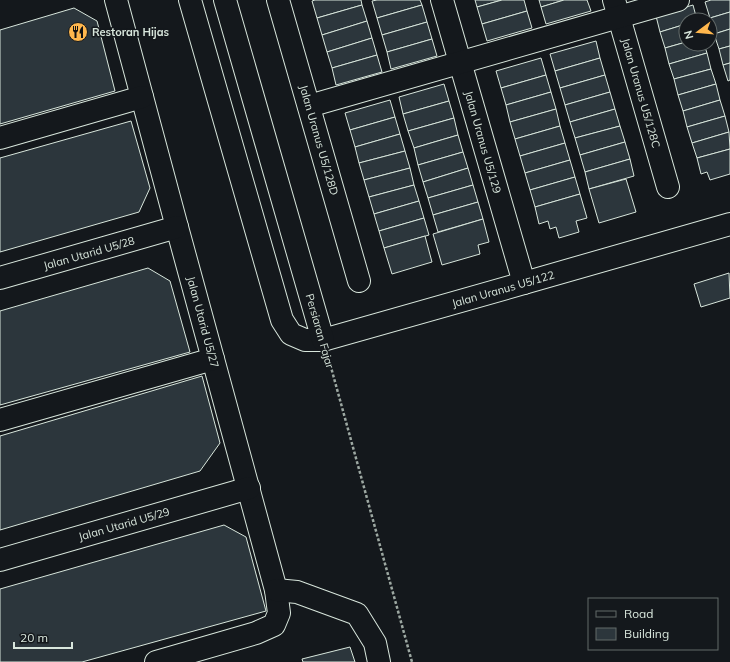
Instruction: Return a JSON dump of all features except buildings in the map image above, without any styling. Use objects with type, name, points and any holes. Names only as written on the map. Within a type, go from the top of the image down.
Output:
[{"type":"street","name":"Jalan Utarid U5/27","points":[[116,0],[249,488],[276,590],[279,613],[274,625],[256,633],[156,662]]},
{"type":"street","name":"Jalan Uranus U5/122","points":[[190,0],[282,320],[291,334],[305,340],[323,340],[730,224]]},
{"type":"street","points":[[212,0],[227,46],[267,144]]},
{"type":"street","name":"Persiaran Fajar","points":[[225,0],[323,340]]},
{"type":"street","name":"Jalan Uranus U5/128D","points":[[278,0],[359,281]]},
{"type":"street","name":"Jalan Uranus U5/129","points":[[442,0],[524,283]]},
{"type":"street","points":[[309,106],[460,63],[617,9],[678,0]]},
{"type":"street","name":"Jalan Uranus U5/128C","points":[[617,9],[668,187]]},
{"type":"street","points":[[0,138],[142,97]]},
{"type":"street","name":"Jalan Utarid U5/28","points":[[0,278],[177,227]]},
{"type":"street","points":[[0,420],[213,359]]},
{"type":"street","name":"Jalan Utarid U5/29","points":[[0,560],[249,488]]},
{"type":"street","points":[[276,590],[297,592],[357,614],[375,642],[379,662]]},
{"type":"path","name":"Persiaran Fajar","points":[[323,340],[412,662]]},
{"type":"place","name":"Restoran Hijas","points":[[78,32]]}]
